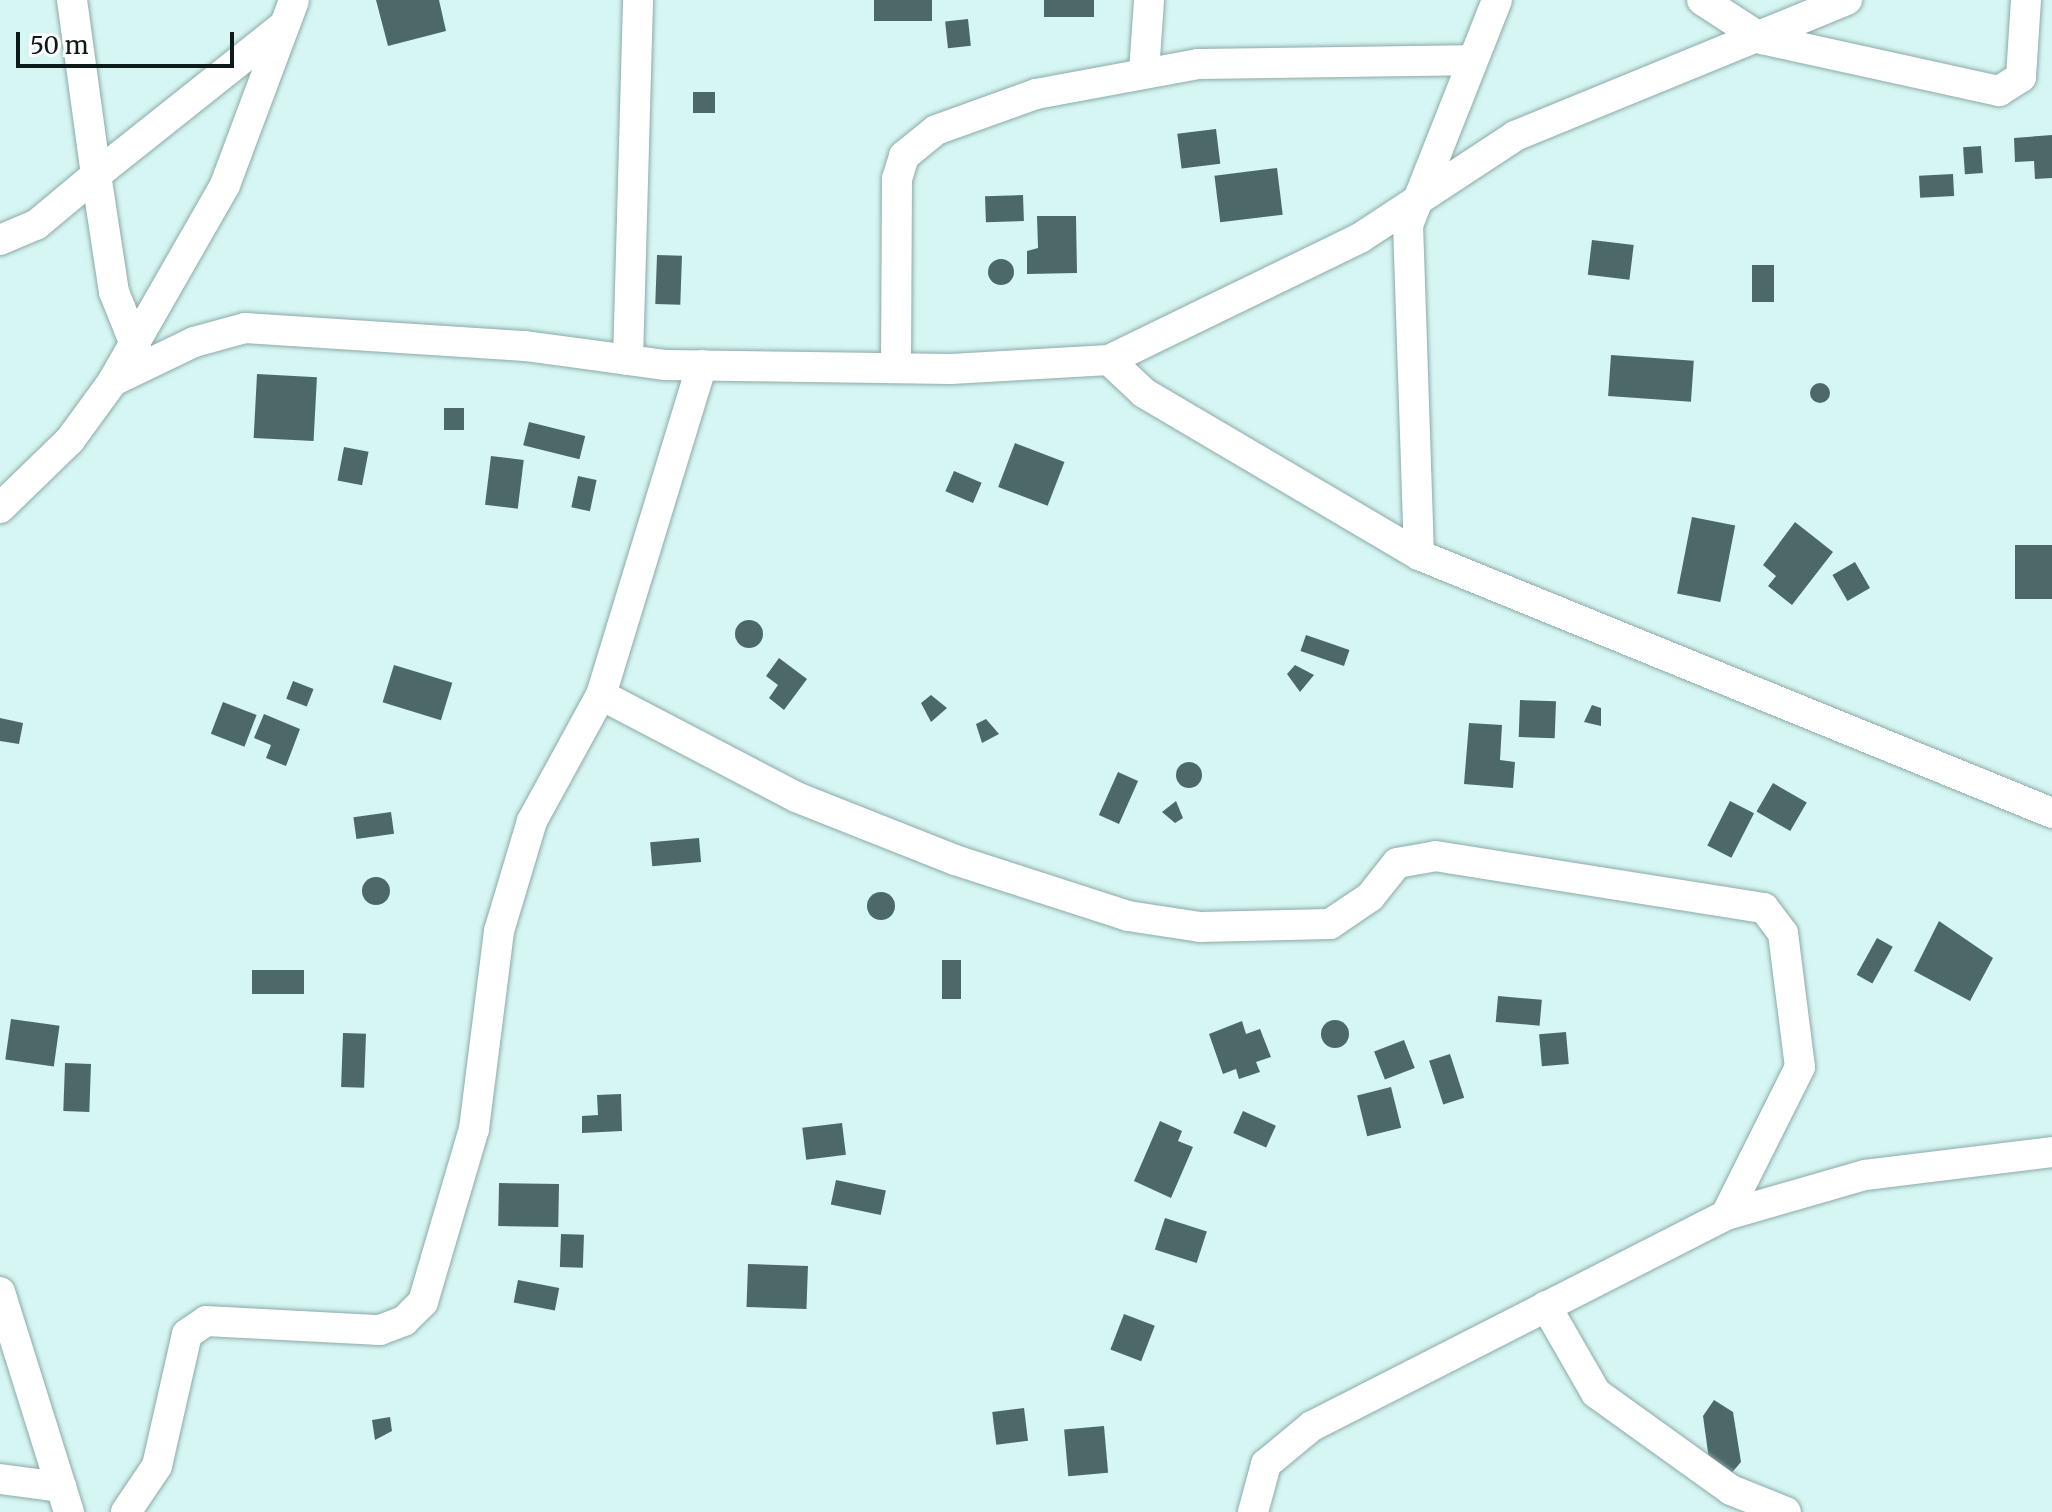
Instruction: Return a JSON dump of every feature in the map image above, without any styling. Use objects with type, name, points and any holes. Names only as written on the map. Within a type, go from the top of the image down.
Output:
[{"type":"street","points":[[72,0],[114,292],[136,347]]},
{"type":"street","points":[[0,508],[70,440],[136,347],[225,185],[263,100],[281,28],[294,0]]},
{"type":"street","points":[[628,360],[638,0]]},
{"type":"street","points":[[1144,72],[1149,0]]},
{"type":"street","points":[[1419,555],[1406,273],[1413,199],[1469,60],[1497,0]]},
{"type":"street","points":[[1702,0],[1762,39],[2008,89],[2024,62],[2026,0]]},
{"type":"street","points":[[113,381],[194,342],[245,328],[702,365],[896,368],[1109,360],[1257,294],[1360,238],[1413,199],[1515,136],[1762,39],[1847,0]]},
{"type":"street","points":[[0,240],[36,225],[281,28]]},
{"type":"street","points":[[896,368],[895,213],[904,156],[936,130],[1036,94],[1144,72],[1261,58],[1469,60]]},
{"type":"street","points":[[1109,360],[1168,408],[1419,555],[2052,813]]},
{"type":"street","points":[[126,1512],[157,1466],[187,1334],[206,1321],[380,1330],[404,1321],[423,1302],[474,1129],[499,931],[532,821],[601,695],[702,365]]},
{"type":"street","points":[[601,695],[796,797],[955,860],[1128,916],[1230,928],[1330,924],[1370,897],[1397,863],[1435,856],[1764,908],[1783,933],[1800,1067],[1726,1215]]},
{"type":"street","points":[[1253,1512],[1266,1464],[1281,1446],[1421,1366],[1726,1215],[1865,1175],[2052,1152]]},
{"type":"street","points":[[0,1292],[65,1499]]},
{"type":"street","points":[[1546,1306],[1596,1393],[1731,1490],[1786,1512]]},
{"type":"street","points":[[0,1479],[65,1499]]},
{"type":"building","points":[[376,0],[439,0],[446,31],[388,46]]},
{"type":"building","points":[[874,0],[932,0],[932,21],[874,21]]},
{"type":"building","points":[[1044,0],[1094,0],[1094,17],[1044,17]]},
{"type":"building","points":[[968,19],[971,46],[948,48],[945,21]]},
{"type":"building","points":[[693,92],[715,92],[715,113],[693,113]]},
{"type":"building","points":[[1216,129],[1220,164],[1182,168],[1177,134]]},
{"type":"building","points":[[2052,135],[2052,178],[2035,179],[2034,161],[2015,162],[2014,138]]},
{"type":"building","points":[[1981,146],[1983,173],[1965,174],[1963,147]]},
{"type":"building","points":[[1277,168],[1283,215],[1220,222],[1214,176]]},
{"type":"building","points":[[1953,174],[1954,196],[1920,198],[1919,176]]},
{"type":"building","points":[[1023,195],[1024,221],[986,222],[985,196]]},
{"type":"building","points":[[1037,216],[1076,216],[1077,273],[1027,274],[1027,251],[1038,248]]},
{"type":"building","points":[[1592,240],[1634,245],[1629,280],[1588,275]]},
{"type":"building","points":[[657,255],[682,256],[680,305],[655,304]]},
{"type":"building","points":[[1001,259],[1010,263],[1014,272],[1010,281],[1001,285],[992,281],[988,272],[992,263]]},
{"type":"building","points":[[1752,265],[1774,265],[1774,302],[1752,302]]},
{"type":"building","points":[[1611,355],[1694,361],[1691,402],[1608,396]]},
{"type":"building","points":[[257,374],[317,377],[314,441],[254,438]]},
{"type":"building","points":[[1816,383],[1824,383],[1830,393],[1824,403],[1816,403],[1810,397],[1810,389]]},
{"type":"building","points":[[444,408],[464,408],[464,430],[444,430]]},
{"type":"building","points":[[529,422],[585,436],[579,459],[523,445]]},
{"type":"building","points":[[1015,443],[1064,462],[1048,506],[998,487]]},
{"type":"building","points":[[344,447],[369,452],[362,485],[338,480]]},
{"type":"building","points":[[491,456],[524,460],[518,509],[485,505]]},
{"type":"building","points":[[954,471],[982,483],[973,503],[945,491]]},
{"type":"building","points":[[578,476],[597,480],[590,511],[571,507]]},
{"type":"building","points":[[1692,517],[1735,525],[1720,602],[1677,594]]},
{"type":"building","points":[[1795,522],[1833,552],[1792,605],[1768,586],[1776,576],[1763,565]]},
{"type":"building","points":[[2015,545],[2052,545],[2052,599],[2015,599]]},
{"type":"building","points":[[1855,562],[1870,588],[1847,601],[1832,575]]},
{"type":"building","points":[[749,620],[759,624],[763,634],[759,644],[749,648],[739,644],[735,634],[739,624]]},
{"type":"building","points":[[1306,635],[1349,650],[1344,666],[1300,651]]},
{"type":"building","points":[[779,658],[807,679],[784,710],[769,698],[778,685],[766,676]]},
{"type":"building","points":[[394,665],[452,683],[441,720],[383,702]]},
{"type":"building","points":[[1295,665],[1314,675],[1300,692],[1287,674]]},
{"type":"building","points":[[293,681],[314,689],[307,707],[286,699]]},
{"type":"building","points":[[931,695],[947,708],[931,722],[921,703]]},
{"type":"building","points":[[1520,700],[1556,701],[1555,738],[1519,737]]},
{"type":"building","points":[[223,702],[257,715],[244,747],[211,734]]},
{"type":"building","points":[[1592,705],[1601,708],[1601,726],[1584,722]]},
{"type":"building","points":[[264,714],[300,729],[286,766],[266,758],[271,745],[254,738]]},
{"type":"building","points":[[0,718],[23,723],[19,744],[0,741]]},
{"type":"building","points":[[986,719],[999,734],[982,743],[976,724]]},
{"type":"building","points":[[1469,723],[1502,725],[1500,760],[1515,762],[1513,788],[1464,784]]},
{"type":"building","points":[[1189,762],[1198,766],[1202,775],[1198,784],[1189,788],[1180,784],[1176,775],[1180,766]]},
{"type":"building","points":[[1118,772],[1138,781],[1119,824],[1099,815]]},
{"type":"building","points":[[1773,783],[1807,803],[1790,831],[1756,812]]},
{"type":"building","points":[[1176,801],[1183,818],[1175,823],[1162,812]]},
{"type":"building","points":[[1730,801],[1754,813],[1731,858],[1707,846]]},
{"type":"building","points":[[391,812],[394,834],[356,839],[353,817]]},
{"type":"building","points":[[699,838],[701,862],[652,866],[650,842]]},
{"type":"building","points":[[376,877],[386,881],[390,891],[386,901],[376,905],[366,901],[362,891],[366,881]]},
{"type":"building","points":[[881,892],[891,896],[895,906],[891,916],[881,920],[871,916],[867,906],[871,896]]},
{"type":"building","points":[[1939,921],[1993,958],[1970,1001],[1914,971]]},
{"type":"building","points":[[1877,938],[1893,947],[1872,983],[1857,975]]},
{"type":"building","points":[[942,960],[961,960],[961,999],[942,999]]},
{"type":"building","points":[[252,970],[304,970],[304,994],[252,994]]},
{"type":"building","points":[[1498,996],[1542,1000],[1540,1026],[1496,1022]]},
{"type":"building","points":[[11,1019],[60,1026],[54,1066],[5,1060]]},
{"type":"building","points":[[1335,1020],[1345,1024],[1349,1034],[1345,1044],[1335,1048],[1325,1044],[1321,1034],[1325,1024]]},
{"type":"building","points":[[1242,1021],[1246,1034],[1260,1029],[1271,1057],[1256,1062],[1260,1072],[1239,1079],[1236,1069],[1223,1074],[1209,1034]]},
{"type":"building","points":[[1566,1032],[1569,1064],[1542,1066],[1539,1034]]},
{"type":"building","points":[[343,1033],[366,1034],[364,1088],[341,1087]]},
{"type":"building","points":[[1404,1040],[1415,1068],[1385,1079],[1374,1051]]},
{"type":"building","points":[[1450,1054],[1464,1098],[1443,1105],[1429,1061]]},
{"type":"building","points":[[65,1063],[91,1064],[89,1112],[63,1111]]},
{"type":"building","points":[[1391,1087],[1401,1128],[1367,1136],[1357,1095]]},
{"type":"building","points":[[621,1094],[622,1131],[582,1133],[582,1116],[598,1115],[597,1095]]},
{"type":"building","points":[[1243,1111],[1276,1126],[1266,1148],[1233,1133]]},
{"type":"building","points":[[1160,1121],[1182,1131],[1178,1141],[1193,1147],[1171,1198],[1134,1181]]},
{"type":"building","points":[[842,1123],[846,1155],[806,1160],[802,1128]]},
{"type":"building","points":[[836,1180],[886,1191],[881,1215],[831,1204]]},
{"type":"building","points":[[499,1183],[559,1184],[558,1227],[498,1226]]},
{"type":"building","points":[[1165,1218],[1207,1232],[1197,1263],[1155,1249]]},
{"type":"building","points":[[561,1234],[584,1235],[583,1268],[560,1267]]},
{"type":"building","points":[[748,1264],[808,1266],[806,1309],[746,1307]]},
{"type":"building","points":[[518,1280],[559,1288],[555,1311],[514,1303]]},
{"type":"building","points":[[1124,1314],[1155,1326],[1141,1361],[1110,1349]]},
{"type":"building","points":[[1714,1400],[1733,1412],[1741,1462],[1728,1477],[1710,1467],[1703,1416]]},
{"type":"building","points":[[1024,1408],[1028,1441],[996,1445],[992,1412]]},
{"type":"building","points":[[390,1417],[392,1431],[375,1440],[372,1420]]},
{"type":"building","points":[[1104,1426],[1108,1473],[1068,1476],[1064,1429]]}]
